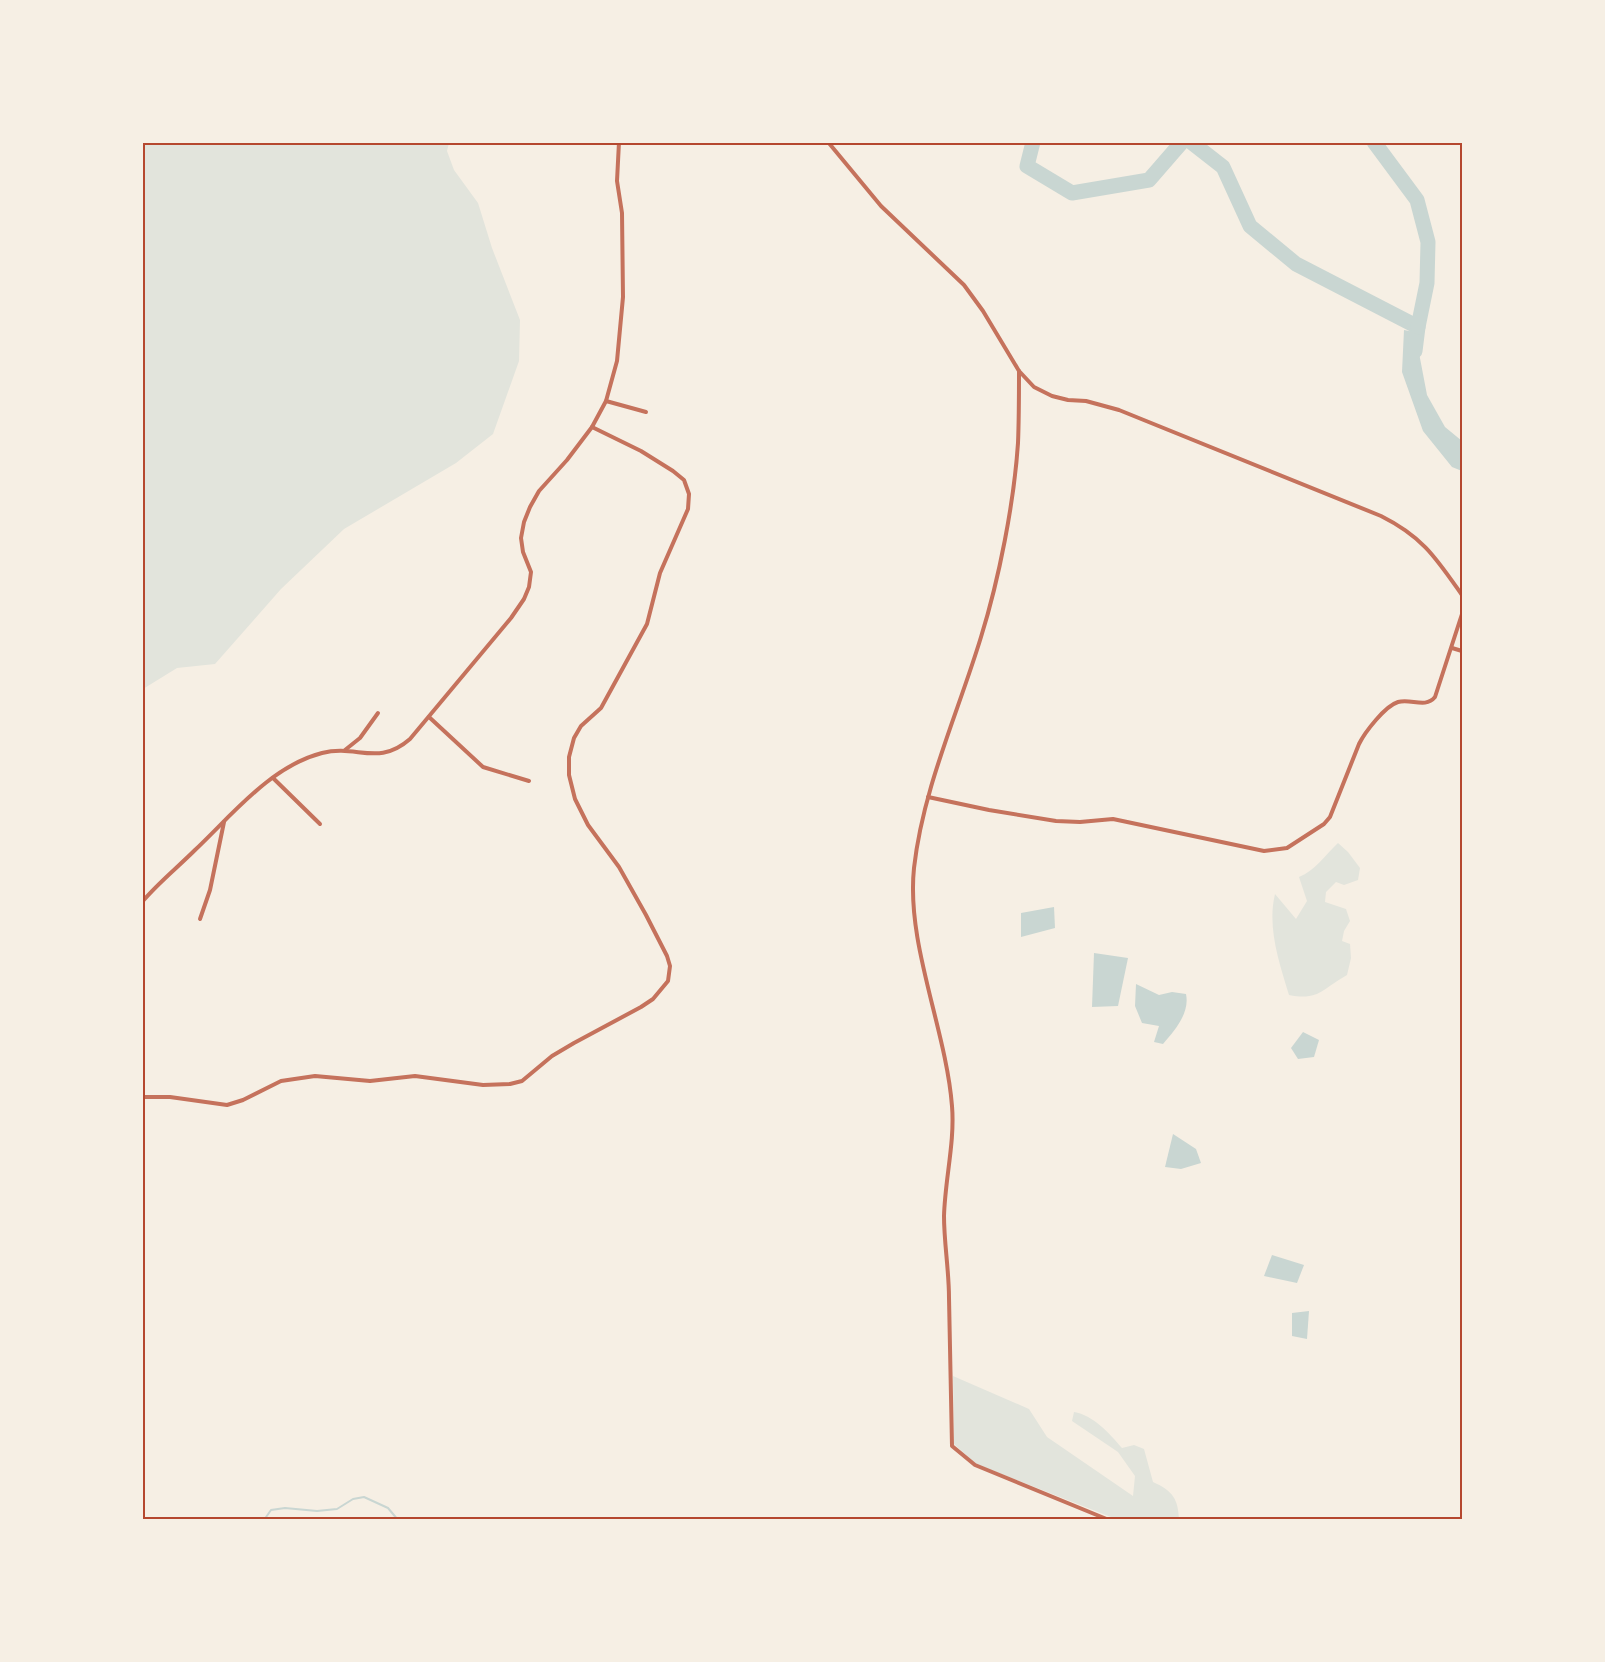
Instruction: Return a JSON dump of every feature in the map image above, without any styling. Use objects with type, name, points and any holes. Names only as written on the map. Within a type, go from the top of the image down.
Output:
[{"type":"street","points":[[142,902],[259,788],[302,760],[323,752],[345,750],[373,754],[399,749],[429,717],[524,599],[529,587],[531,572],[523,552],[521,538],[524,522],[539,491],[592,427],[606,400],[617,361],[623,297],[622,213],[617,181],[619,142]]},
{"type":"street","points":[[828,142],[881,206],[964,285],[983,311],[1018,371],[1034,387],[1052,396],[1101,404],[1119,410],[1390,520],[1414,535],[1429,549],[1462,595]]},
{"type":"street","points":[[1018,371],[1019,426],[1016,462],[1002,549],[982,633],[928,797],[914,866],[913,887],[920,952],[945,1053],[952,1108],[953,1125],[944,1216],[949,1284],[952,1446],[975,1466],[1109,1520]]},
{"type":"street","points":[[606,400],[646,412]]},
{"type":"street","points":[[142,1097],[170,1097],[227,1105],[243,1100],[281,1081],[315,1076],[370,1081],[414,1076],[483,1085],[510,1084],[522,1081],[552,1056],[641,1007],[653,999],[668,981],[670,966],[651,925],[619,867],[588,825],[575,799],[569,775],[569,757],[574,738],[581,726],[601,708],[647,624],[660,573],[688,508],[689,494],[684,480],[673,471],[592,427]]},
{"type":"street","points":[[928,797],[1056,821],[1080,822],[1113,819],[1264,851],[1287,848],[1324,824],[1330,817],[1364,734],[1388,708],[1397,702],[1426,703],[1435,697],[1462,614]]},
{"type":"street","points":[[1452,648],[1462,651]]},
{"type":"street","points":[[345,750],[360,738],[378,713]]},
{"type":"street","points":[[429,717],[483,767],[529,781]]},
{"type":"street","points":[[273,778],[320,824]]},
{"type":"street","points":[[200,919],[210,890],[225,821]]},
{"type":"shaded area","points":[[143,142],[449,143],[447,151],[454,170],[478,203],[492,248],[520,320],[519,361],[493,434],[456,463],[344,529],[281,589],[215,664],[177,668],[143,689]]},
{"type":"shaded area","points":[[1404,330],[1424,334],[1419,353],[1427,395],[1445,427],[1462,441],[1462,471],[1452,467],[1423,431],[1402,372]]},
{"type":"shaded area","points":[[1338,843],[1360,868],[1358,880],[1344,885],[1336,882],[1326,892],[1325,902],[1346,909],[1350,921],[1344,931],[1342,941],[1350,944],[1351,958],[1347,975],[1314,995],[1289,995],[1273,932],[1275,894],[1296,919],[1307,901],[1299,877],[1315,867]]},
{"type":"shaded area","points":[[1054,907],[1055,928],[1021,937],[1021,913]]},
{"type":"shaded area","points":[[1094,953],[1128,958],[1118,1006],[1092,1007]]},
{"type":"shaded area","points":[[1136,984],[1159,995],[1172,992],[1186,994],[1184,1014],[1163,1044],[1154,1042],[1159,1026],[1142,1023],[1135,1006]]},
{"type":"shaded area","points":[[1303,1032],[1319,1040],[1314,1057],[1298,1059],[1291,1048]]},
{"type":"shaded area","points":[[1173,1134],[1196,1149],[1201,1163],[1181,1169],[1165,1167]]},
{"type":"shaded area","points":[[1272,1255],[1304,1265],[1297,1283],[1264,1276]]},
{"type":"shaded area","points":[[1309,1311],[1307,1339],[1292,1336],[1292,1313]]},
{"type":"shaded area","points":[[953,1376],[1029,1409],[1047,1437],[1133,1496],[1135,1476],[1118,1452],[1072,1421],[1074,1412],[1094,1421],[1122,1448],[1134,1445],[1144,1449],[1153,1482],[1173,1496],[1179,1519],[1116,1519],[976,1464],[954,1444]]},
{"type":"waterway","points":[[1033,142],[1027,166],[1072,193],[1149,180],[1182,142]]},
{"type":"waterway","points":[[1191,142],[1223,167],[1250,226],[1296,264],[1418,327],[1415,351]]},
{"type":"waterway","points":[[1374,142],[1417,200],[1428,242],[1427,283],[1418,327]]},
{"type":"waterway","points":[[264,1520],[271,1510],[337,1509],[353,1499],[364,1497],[388,1508],[398,1520]]}]
